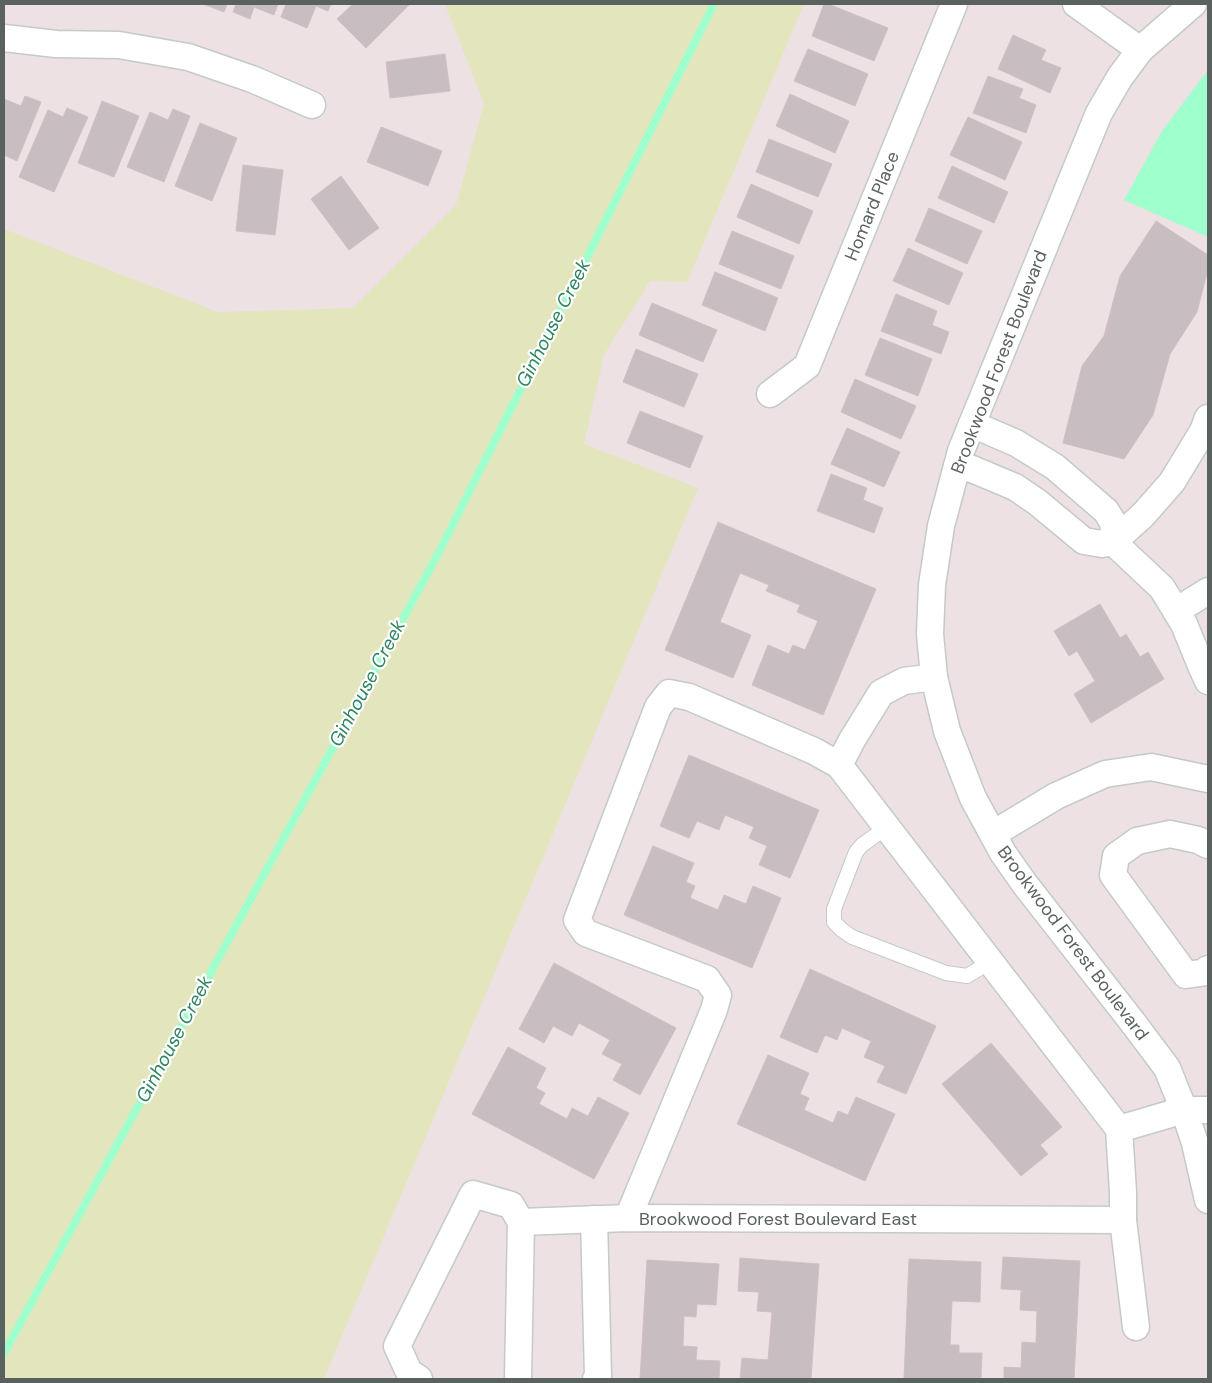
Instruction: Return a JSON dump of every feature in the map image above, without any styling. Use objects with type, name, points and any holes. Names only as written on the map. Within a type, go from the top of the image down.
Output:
[{"type":"street","name":"Homard Place","points":[[770,394],[806,366],[954,4]]},
{"type":"street","points":[[1076,4],[1140,50]]},
{"type":"street","name":"Brookwood Forest Boulevard","points":[[1193,4],[1140,50],[1120,77],[1099,113],[961,451],[940,526],[932,585],[930,634],[934,677],[947,731],[973,798],[1003,853],[1134,1024],[1196,1110],[1195,1143],[1208,1200]]},
{"type":"street","points":[[4,38],[56,44],[119,46],[188,57],[252,79],[312,105]]},
{"type":"street","points":[[957,466],[972,469],[1015,487],[1084,541],[1102,544],[1113,542],[1143,515],[1172,482],[1203,431],[1208,418]]},
{"type":"street","points":[[972,424],[1016,443],[1055,467],[1106,511],[1114,524],[1113,542],[1162,588],[1184,624],[1208,681]]},
{"type":"street","points":[[1044,508],[1067,477]]},
{"type":"street","points":[[1176,611],[1208,591]]},
{"type":"street","points":[[839,765],[881,693],[904,681],[934,677]]},
{"type":"street","name":"Brookwood Forest Boulevard East","points":[[1118,1129],[839,765],[814,751],[689,697],[669,694],[658,707],[577,920],[586,933],[706,979],[718,995],[714,1010],[628,1218],[1123,1220]]},
{"type":"street","points":[[993,834],[1056,796],[1104,774],[1152,767],[1208,779]]},
{"type":"street","points":[[1208,846],[1198,840],[1170,834],[1137,841],[1116,856],[1113,875],[1186,975],[1207,972],[1208,969]]},
{"type":"street","points":[[1136,1327],[1123,1220],[1123,1192],[1118,1129],[1196,1110]]},
{"type":"street","points":[[419,1379],[410,1372],[396,1346],[473,1194],[511,1205],[520,1222],[518,1379]]},
{"type":"street","points":[[520,1222],[628,1218]]},
{"type":"street","points":[[594,1219],[598,1376],[596,1379]]},
{"type":"lane","points":[[887,827],[862,845],[856,852],[834,909],[834,922],[852,937],[946,973],[967,976],[990,962]]},
{"type":"shaded area","points":[[445,4],[804,4],[687,282],[650,281],[604,355],[584,444],[698,488],[324,1379],[4,1379],[4,229],[218,312],[353,308],[456,205],[484,104]]},
{"type":"shaded area","points":[[1208,70],[1208,237],[1124,200],[1162,131]]},
{"type":"building","points":[[203,4],[227,4],[224,12]]},
{"type":"building","points":[[236,4],[278,4],[274,15],[254,7],[250,19],[233,12]]},
{"type":"building","points":[[286,4],[331,4],[328,11],[316,6],[307,28],[281,17]]},
{"type":"building","points":[[353,4],[410,4],[366,48],[337,19]]},
{"type":"building","points":[[824,4],[888,28],[874,61],[812,36]]},
{"type":"building","points":[[1013,35],[1046,50],[1041,60],[1061,68],[1050,93],[998,69]]},
{"type":"building","points":[[808,49],[868,74],[855,106],[794,81]]},
{"type":"building","points":[[445,54],[450,91],[390,98],[386,62]]},
{"type":"building","points":[[988,76],[1023,89],[1019,98],[1036,105],[1026,133],[973,113]]},
{"type":"building","points":[[790,94],[849,121],[835,153],[776,126]]},
{"type":"building","points":[[25,96],[41,102],[17,161],[4,155],[4,99],[21,106]]},
{"type":"building","points":[[102,101],[139,116],[114,177],[78,163]]},
{"type":"building","points":[[67,108],[88,117],[54,192],[19,177],[48,110],[63,117]]},
{"type":"building","points":[[173,109],[190,116],[164,182],[127,167],[150,112],[168,120]]},
{"type":"building","points":[[968,117],[1022,142],[1005,180],[950,155]]},
{"type":"building","points":[[200,123],[237,138],[212,201],[175,186]]},
{"type":"building","points":[[381,127],[442,151],[428,186],[367,162]]},
{"type":"building","points":[[769,139],[832,164],[818,197],[756,172]]},
{"type":"building","points":[[243,165],[283,170],[275,235],[236,231]]},
{"type":"building","points":[[952,166],[1008,192],[994,223],[938,198]]},
{"type":"building","points":[[341,176],[379,228],[349,250],[311,199]]},
{"type":"building","points":[[751,184],[813,211],[799,244],[737,217]]},
{"type":"building","points":[[929,208],[982,231],[967,264],[915,241]]},
{"type":"building","points":[[1156,221],[1208,255],[1208,269],[1197,312],[1170,354],[1153,415],[1124,459],[1063,443],[1082,366],[1104,336],[1120,276]]},
{"type":"building","points":[[732,231],[794,256],[781,289],[719,264]]},
{"type":"building","points":[[908,248],[963,273],[949,305],[893,281]]},
{"type":"building","points":[[715,272],[778,298],[765,331],[702,305]]},
{"type":"building","points":[[896,294],[937,311],[932,325],[949,332],[941,354],[881,331]]},
{"type":"building","points":[[652,303],[717,330],[703,362],[639,335]]},
{"type":"building","points":[[880,338],[932,359],[918,396],[865,375]]},
{"type":"building","points":[[636,349],[698,374],[684,407],[623,382]]},
{"type":"building","points":[[855,379],[916,406],[901,439],[841,412]]},
{"type":"building","points":[[640,411],[703,436],[690,468],[627,443]]},
{"type":"building","points":[[847,428],[900,452],[884,487],[831,464]]},
{"type":"building","points":[[831,474],[867,488],[863,500],[883,508],[874,533],[817,511]]},
{"type":"building","points":[[718,522],[876,589],[823,715],[752,685],[768,645],[789,654],[793,645],[805,650],[818,621],[797,612],[800,605],[766,591],[769,585],[740,573],[720,622],[751,635],[733,678],[665,650]]},
{"type":"building","points":[[1100,604],[1120,638],[1126,634],[1140,657],[1148,652],[1164,679],[1091,723],[1074,694],[1095,681],[1077,651],[1069,656],[1054,631]]},
{"type":"building","points":[[689,755],[819,810],[790,878],[759,865],[767,846],[749,838],[754,827],[725,815],[719,830],[697,821],[689,838],[660,826]]},
{"type":"building","points":[[653,846],[694,863],[686,882],[695,886],[690,898],[718,910],[724,895],[746,904],[753,886],[781,898],[752,968],[624,915]]},
{"type":"building","points":[[554,963],[676,1028],[640,1095],[613,1080],[622,1064],[602,1054],[610,1040],[579,1023],[572,1036],[553,1026],[544,1043],[519,1029]]},
{"type":"building","points":[[810,969],[936,1026],[906,1094],[877,1082],[885,1066],[864,1057],[871,1041],[842,1028],[837,1040],[825,1035],[817,1053],[780,1037]]},
{"type":"building","points":[[991,1043],[1062,1127],[1040,1145],[1048,1154],[1021,1176],[942,1084]]},
{"type":"building","points":[[508,1047],[546,1068],[536,1088],[545,1093],[539,1104],[567,1119],[572,1108],[588,1116],[598,1097],[629,1113],[594,1179],[472,1114]]},
{"type":"building","points":[[768,1055],[809,1073],[800,1094],[809,1098],[804,1110],[833,1123],[838,1111],[848,1115],[856,1097],[895,1114],[865,1181],[737,1124]]},
{"type":"building","points":[[1003,1257],[1080,1261],[1074,1379],[1004,1379],[1004,1367],[1021,1368],[1022,1342],[1036,1343],[1037,1311],[1020,1310],[1021,1290],[1001,1289]]},
{"type":"building","points":[[740,1258],[819,1264],[811,1379],[740,1379],[742,1358],[768,1360],[772,1312],[757,1311],[759,1292],[738,1291]]},
{"type":"building","points":[[909,1259],[981,1262],[980,1302],[952,1301],[950,1345],[959,1345],[959,1353],[982,1353],[981,1379],[904,1379]]},
{"type":"building","points":[[647,1260],[719,1264],[716,1305],[697,1304],[696,1317],[684,1316],[683,1346],[697,1347],[696,1360],[720,1361],[719,1379],[640,1379]]},
{"type":"waterway","name":"Ginhouse Creek","points":[[4,1353],[437,556],[714,4]]}]
